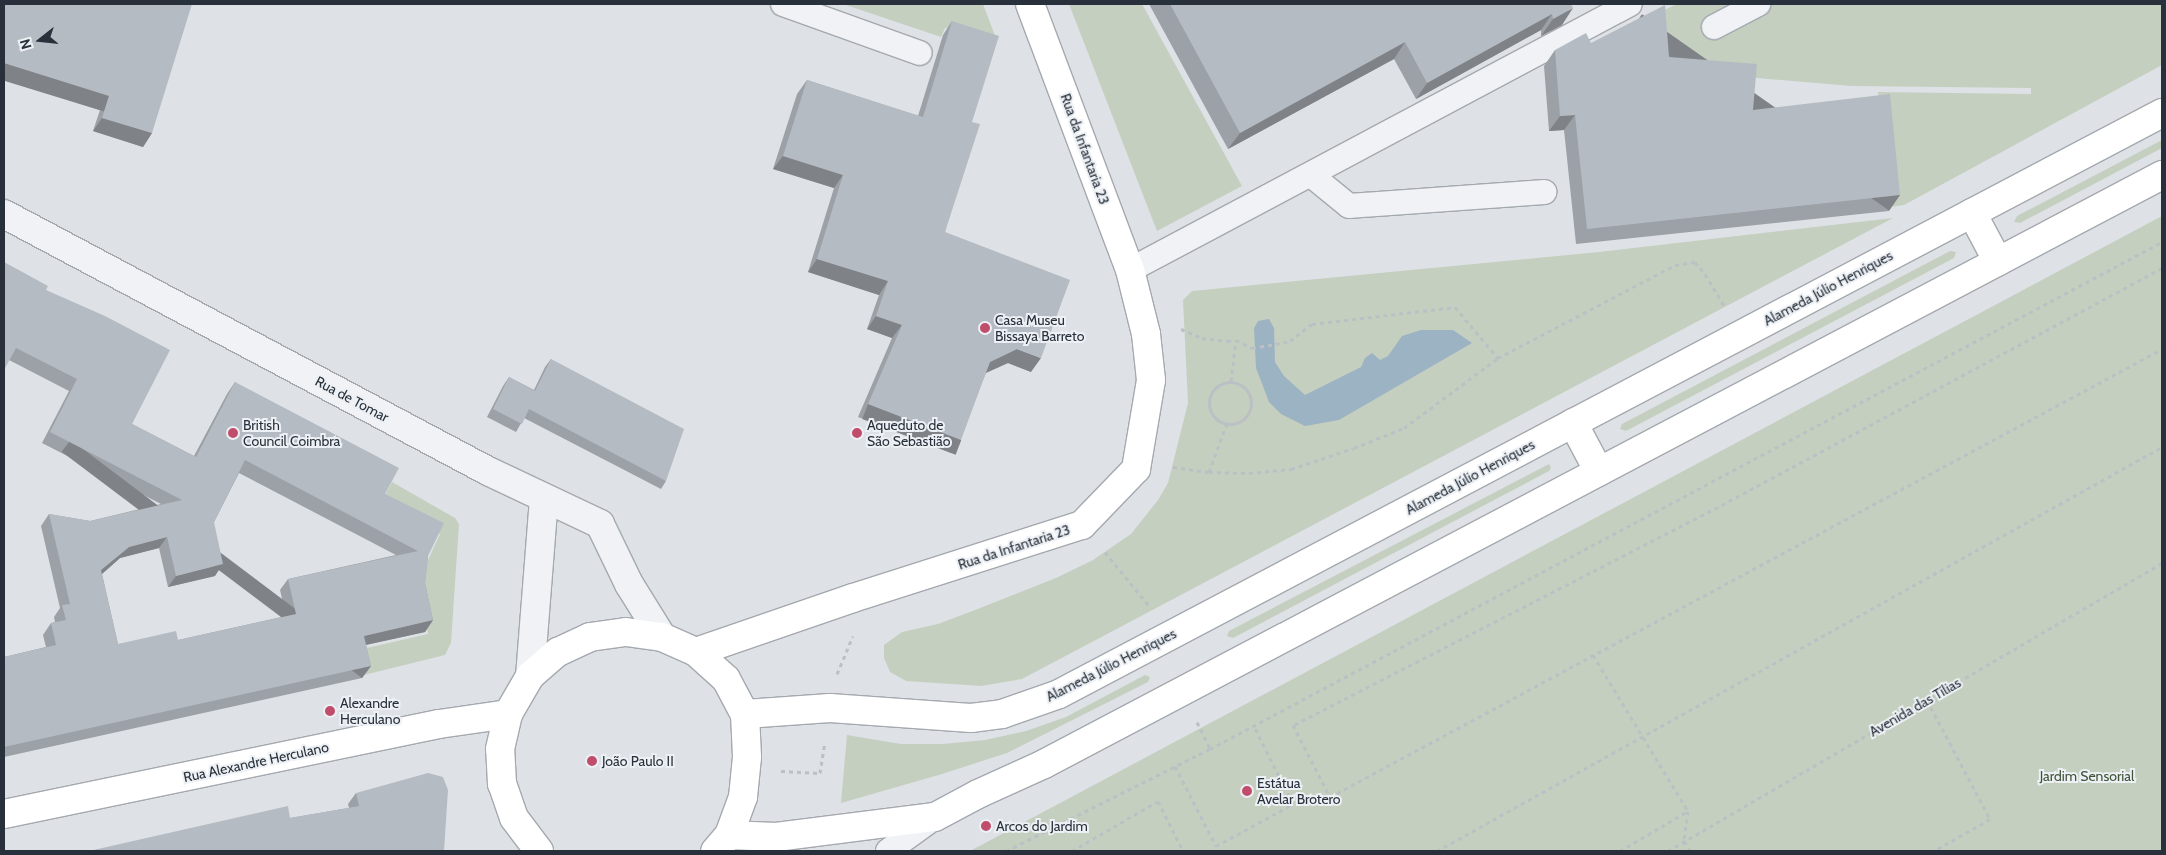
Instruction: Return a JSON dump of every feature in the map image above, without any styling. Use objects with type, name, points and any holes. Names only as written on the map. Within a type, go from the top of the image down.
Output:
[{"type":"main road","name":"Rua da Infantaria 23","points":[[696,652],[844,601],[1082,525],[1136,468],[1151,380],[1146,334],[1130,270],[1030,4]]},
{"type":"main road","name":"Alameda Júlio Henriques","points":[[745,714],[830,708],[972,718],[1002,714],[1059,694],[2162,113]]},
{"type":"main road","points":[[722,843],[935,817],[1044,764],[2162,176]]},
{"type":"main road","points":[[1972,213],[1998,262]]},
{"type":"main road","points":[[1573,423],[1599,472]]},
{"type":"main road","points":[[539,851],[514,818],[502,784],[500,749],[508,714],[530,676],[558,652],[590,637],[626,632],[662,637],[696,652],[726,679],[745,714],[747,757],[743,797],[722,843]]},
{"type":"main road","name":"Rua Alexandre Herculano","points":[[4,814],[429,726],[508,714]]},
{"type":"street","name":"Rua de Tomar","points":[[4,214],[488,471],[600,524],[629,584],[662,637]]},
{"type":"street","points":[[530,676],[544,498]]},
{"type":"lane","points":[[783,4],[920,52]]},
{"type":"lane","points":[[1130,270],[1310,176],[1630,4]]},
{"type":"lane","points":[[1714,27],[1758,4]]},
{"type":"lane","points":[[1310,176],[1349,206],[1544,192]]},
{"type":"lane","points":[[888,851],[935,817]]},
{"type":"path","points":[[1006,851],[1254,726],[2162,242]]},
{"type":"path","points":[[1138,460],[1209,472],[1249,473],[1291,468],[1354,448],[1404,428],[1498,358],[1675,265],[1695,262],[1705,274],[1724,307]]},
{"type":"path","points":[[2162,268],[1718,507],[1293,725],[1330,797],[2162,348]]},
{"type":"path","points":[[1146,334],[1183,329],[1202,338],[1227,341],[1236,340],[1252,348],[1290,341],[1312,324],[1455,307],[1498,358]]},
{"type":"path","points":[[1231,381],[1236,340]]},
{"type":"path","points":[[1231,381],[1244,387],[1248,392],[1251,404],[1246,417],[1241,421],[1227,424],[1211,413],[1209,398],[1217,386],[1231,381]]},
{"type":"path","points":[[1209,472],[1227,424]]},
{"type":"path","points":[[1437,851],[2162,447]]},
{"type":"path","points":[[1106,554],[1147,606]]},
{"type":"path","name":"Avenida das Tílias","points":[[1668,851],[2162,563]]},
{"type":"path","points":[[834,681],[855,633]]},
{"type":"path","points":[[1593,655],[1688,811],[1684,842],[1690,851]]},
{"type":"path","points":[[1927,700],[1990,819],[1934,851]]},
{"type":"path","points":[[1175,766],[1216,846],[1293,804],[1254,726]]},
{"type":"path","points":[[1201,731],[1210,749]]},
{"type":"path","points":[[780,780],[780,770],[820,773],[826,736]]},
{"type":"path","points":[[1072,851],[1158,801],[1183,851]]},
{"type":"path","points":[[1620,851],[1688,811]]},
{"type":"green space","points":[[843,4],[983,4],[997,41],[945,28],[941,37]]},
{"type":"green space","points":[[1069,4],[1142,4],[1242,186],[1157,231]]},
{"type":"green space","points":[[1677,4],[2162,4],[2162,65],[1904,205],[1890,207],[1878,92],[2031,94],[2031,88],[1851,86],[1663,70],[1658,13]]},
{"type":"green space","points":[[2162,140],[2162,148],[2020,223],[2014,222],[2017,216]]},
{"type":"green space","name":"Jardim Sensorial","points":[[2162,216],[2162,851],[970,851]]},
{"type":"green space","points":[[1893,218],[1022,679],[981,686],[906,681],[890,672],[884,658],[884,645],[902,632],[938,624],[1056,578],[1093,560],[1131,534],[1158,500],[1168,483],[1188,403],[1183,300],[1192,291],[1599,252]]},
{"type":"green space","points":[[1950,251],[1956,252],[1954,258],[1626,431],[1620,429],[1622,424]]},
{"type":"green space","points":[[1549,464],[1551,468],[1549,471],[1233,638],[1227,636],[1229,631]]},
{"type":"green space","points":[[392,482],[455,518],[459,524],[451,643],[445,655],[364,675],[358,650],[428,634],[420,595],[423,571],[440,534],[380,505]]},
{"type":"green space","points":[[1145,675],[1150,677],[1148,682],[1007,753],[841,803],[847,735],[901,744],[943,744],[985,740],[1026,731],[1066,717]]},
{"type":"water","points":[[1269,319],[1274,328],[1275,362],[1284,376],[1305,395],[1361,367],[1365,358],[1372,353],[1380,360],[1388,356],[1402,336],[1421,330],[1453,330],[1472,343],[1339,420],[1305,426],[1281,414],[1269,402],[1256,368],[1254,328],[1258,321]]},
{"type":"building","points":[[4,4],[192,4],[152,133],[102,118],[109,96],[4,63]]},
{"type":"building","points":[[1170,4],[1571,4],[1573,8],[1553,19],[1552,14],[1427,83],[1405,42],[1240,133]]},
{"type":"building","points":[[1665,5],[1669,57],[1757,64],[1753,110],[1890,94],[1900,195],[1587,229],[1575,115],[1560,116],[1555,50],[1586,33],[1591,43]]},
{"type":"building","points":[[952,21],[999,36],[972,122],[980,124],[945,232],[1070,280],[1041,358],[1017,349],[990,362],[961,440],[868,404],[902,325],[876,316],[888,281],[817,259],[843,175],[783,156],[807,80],[923,117]]},
{"type":"building","points":[[4,262],[48,286],[46,290],[105,316],[170,350],[132,424],[196,457],[235,382],[399,468],[385,494],[444,523],[428,556],[425,583],[433,620],[364,636],[371,666],[4,747],[4,657],[56,645],[51,623],[66,620],[62,605],[70,604],[49,514],[90,521],[182,500],[50,432],[77,379],[16,348],[4,370]],"holes":[[[245,460],[418,551],[288,579],[296,614],[178,640],[176,631],[118,644],[101,570],[129,547],[167,537],[176,576],[223,564],[214,522]]]},
{"type":"building","points":[[551,359],[684,429],[666,481],[529,409],[522,424],[493,409],[509,377],[535,391]]},
{"type":"building","points":[[428,773],[443,777],[448,790],[444,851],[89,851],[288,806],[290,818],[359,806],[356,793]]},
{"type":"place","name":"Casa Museu Bissaya Barreto","points":[[985,328]]},
{"type":"place","name":"British Council Coimbra","points":[[233,433]]},
{"type":"place","name":"Aqueduto de São Sebastião","points":[[857,433]]},
{"type":"place","name":"Alexandre Herculano","points":[[330,711]]},
{"type":"place","name":"João Paulo II","points":[[592,761]]},
{"type":"place","name":"Estátua Avelar Brotero","points":[[1247,791]]},
{"type":"place","name":"Arcos do Jardim","points":[[986,826]]}]
